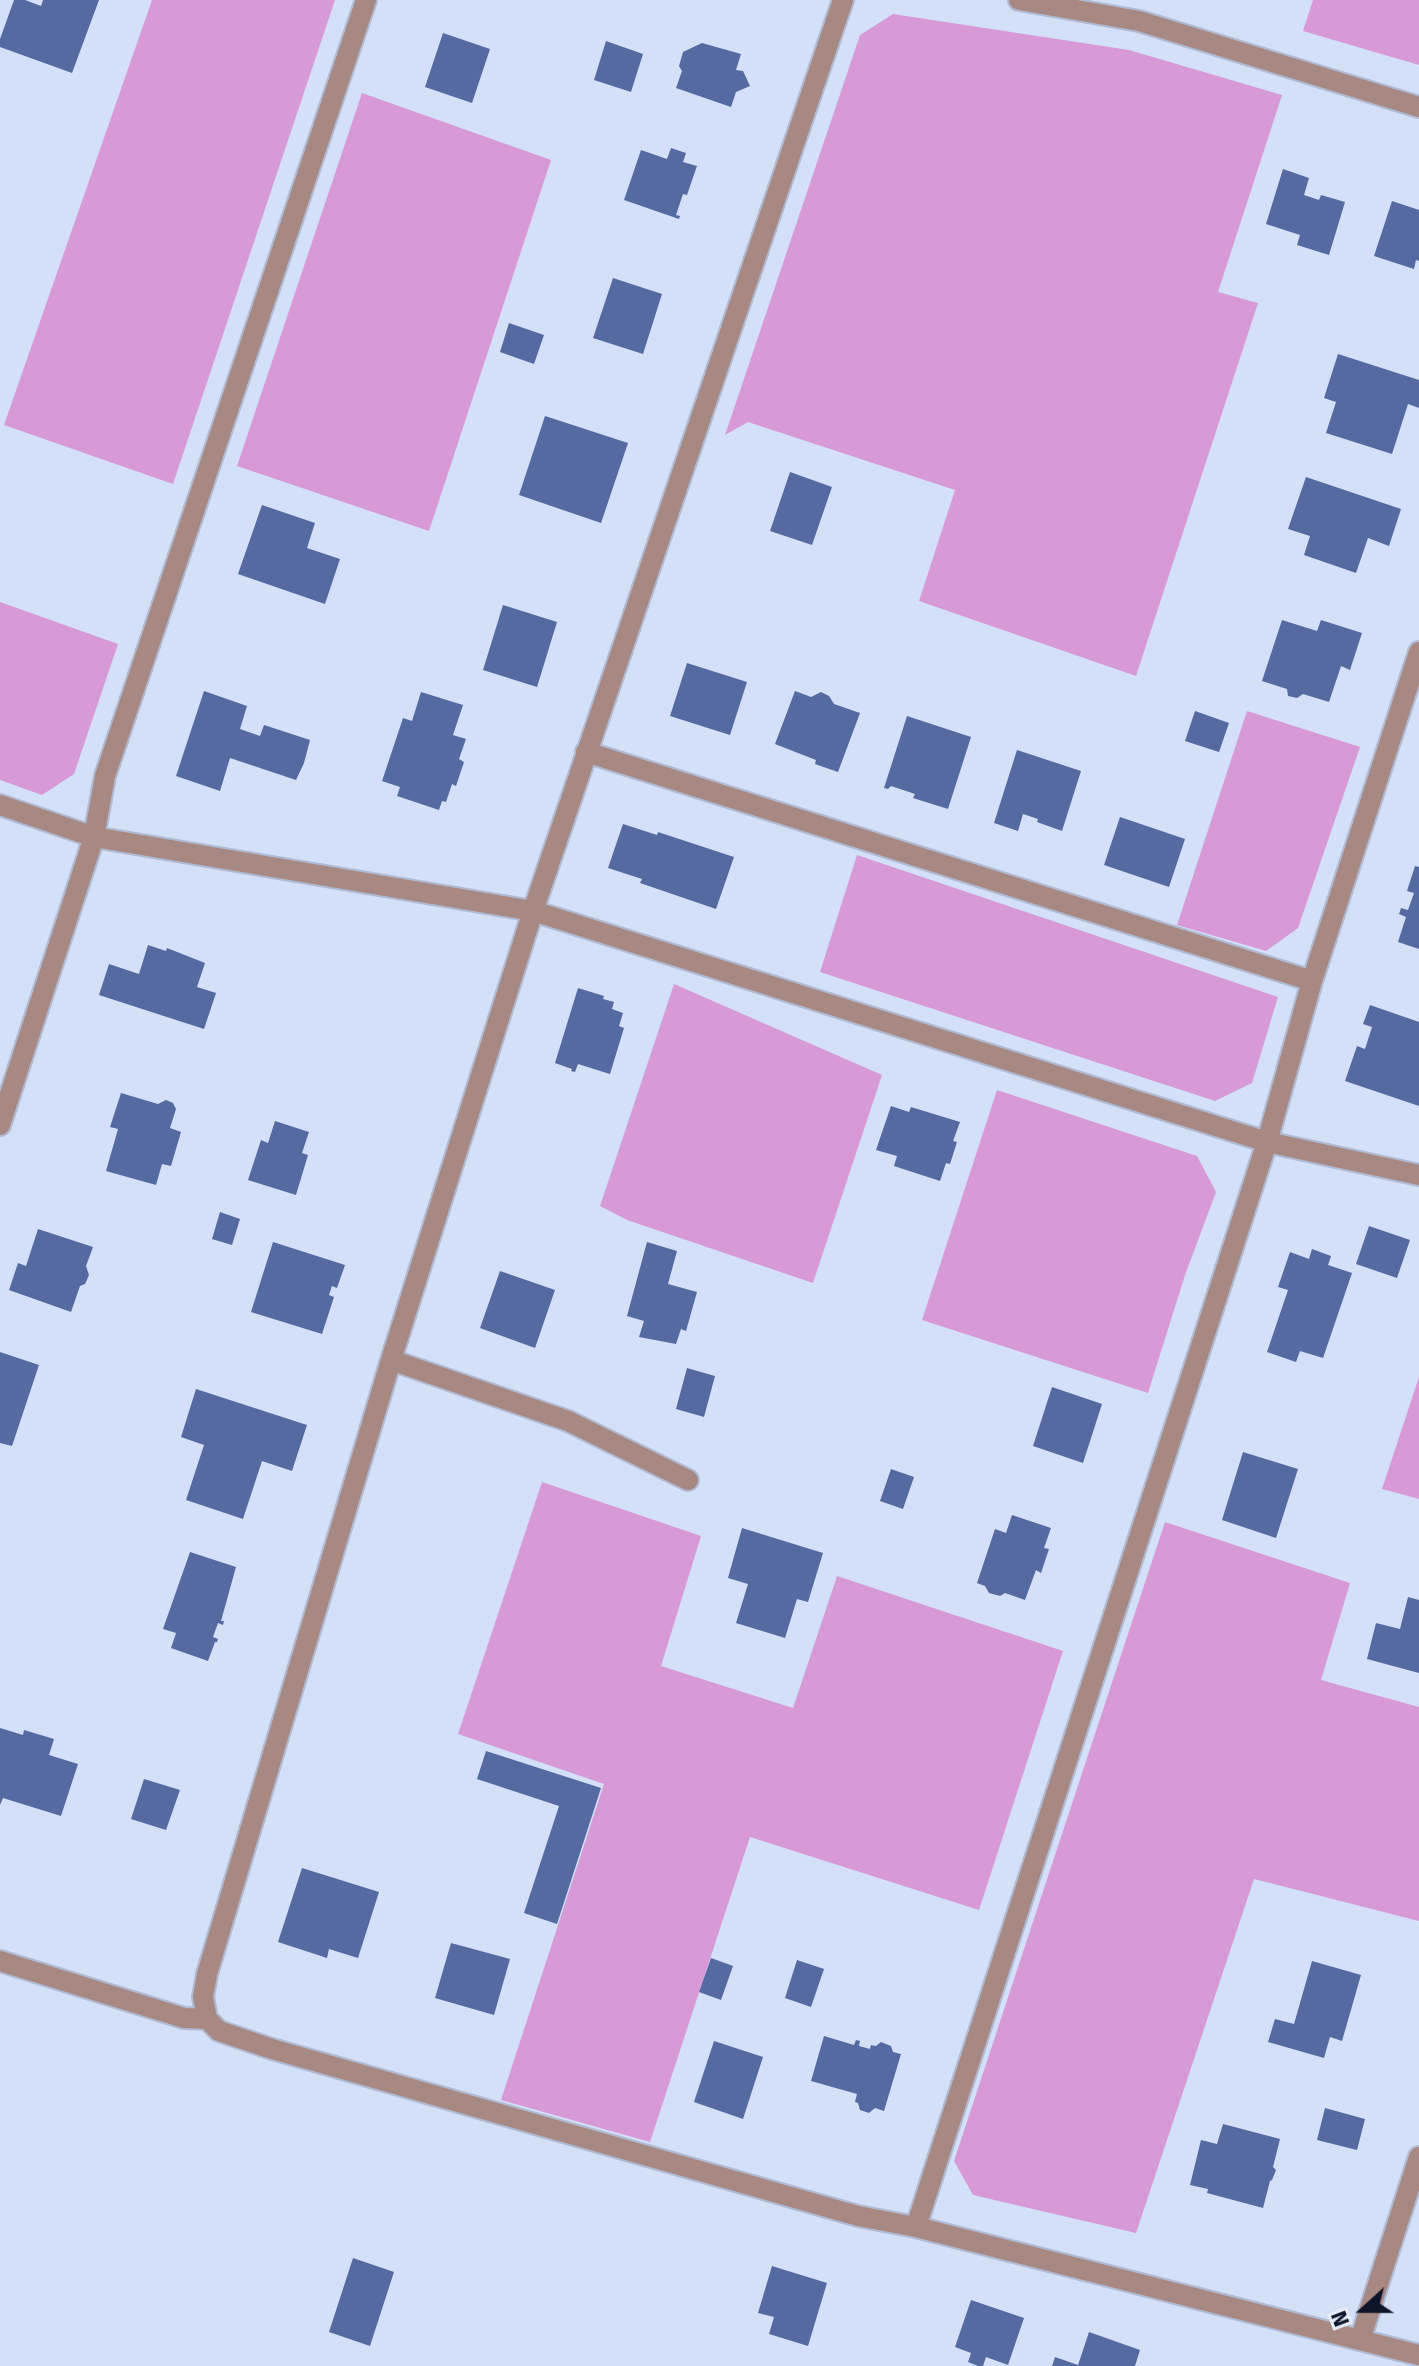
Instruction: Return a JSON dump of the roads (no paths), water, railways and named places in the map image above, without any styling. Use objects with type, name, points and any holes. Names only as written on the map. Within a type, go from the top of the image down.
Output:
[{"type":"street","points":[[0,1125],[94,837],[105,776],[366,0]]},
{"type":"street","points":[[843,0],[533,911],[391,1360],[207,1974],[203,1997],[207,2019],[219,2031],[272,2049],[858,2216],[916,2227],[1419,2355]]},
{"type":"street","points":[[1019,0],[1139,21],[1419,107]]},
{"type":"street","points":[[916,2227],[1267,1142],[1312,981],[1419,652]]},
{"type":"street","points":[[586,752],[1312,981]]},
{"type":"street","points":[[0,805],[94,837],[533,911],[1267,1142],[1419,1175]]},
{"type":"street","points":[[391,1360],[568,1421],[688,1480]]},
{"type":"street","points":[[0,1961],[184,2018],[207,2019]]},
{"type":"street","points":[[1360,2340],[1419,2157]]}]
